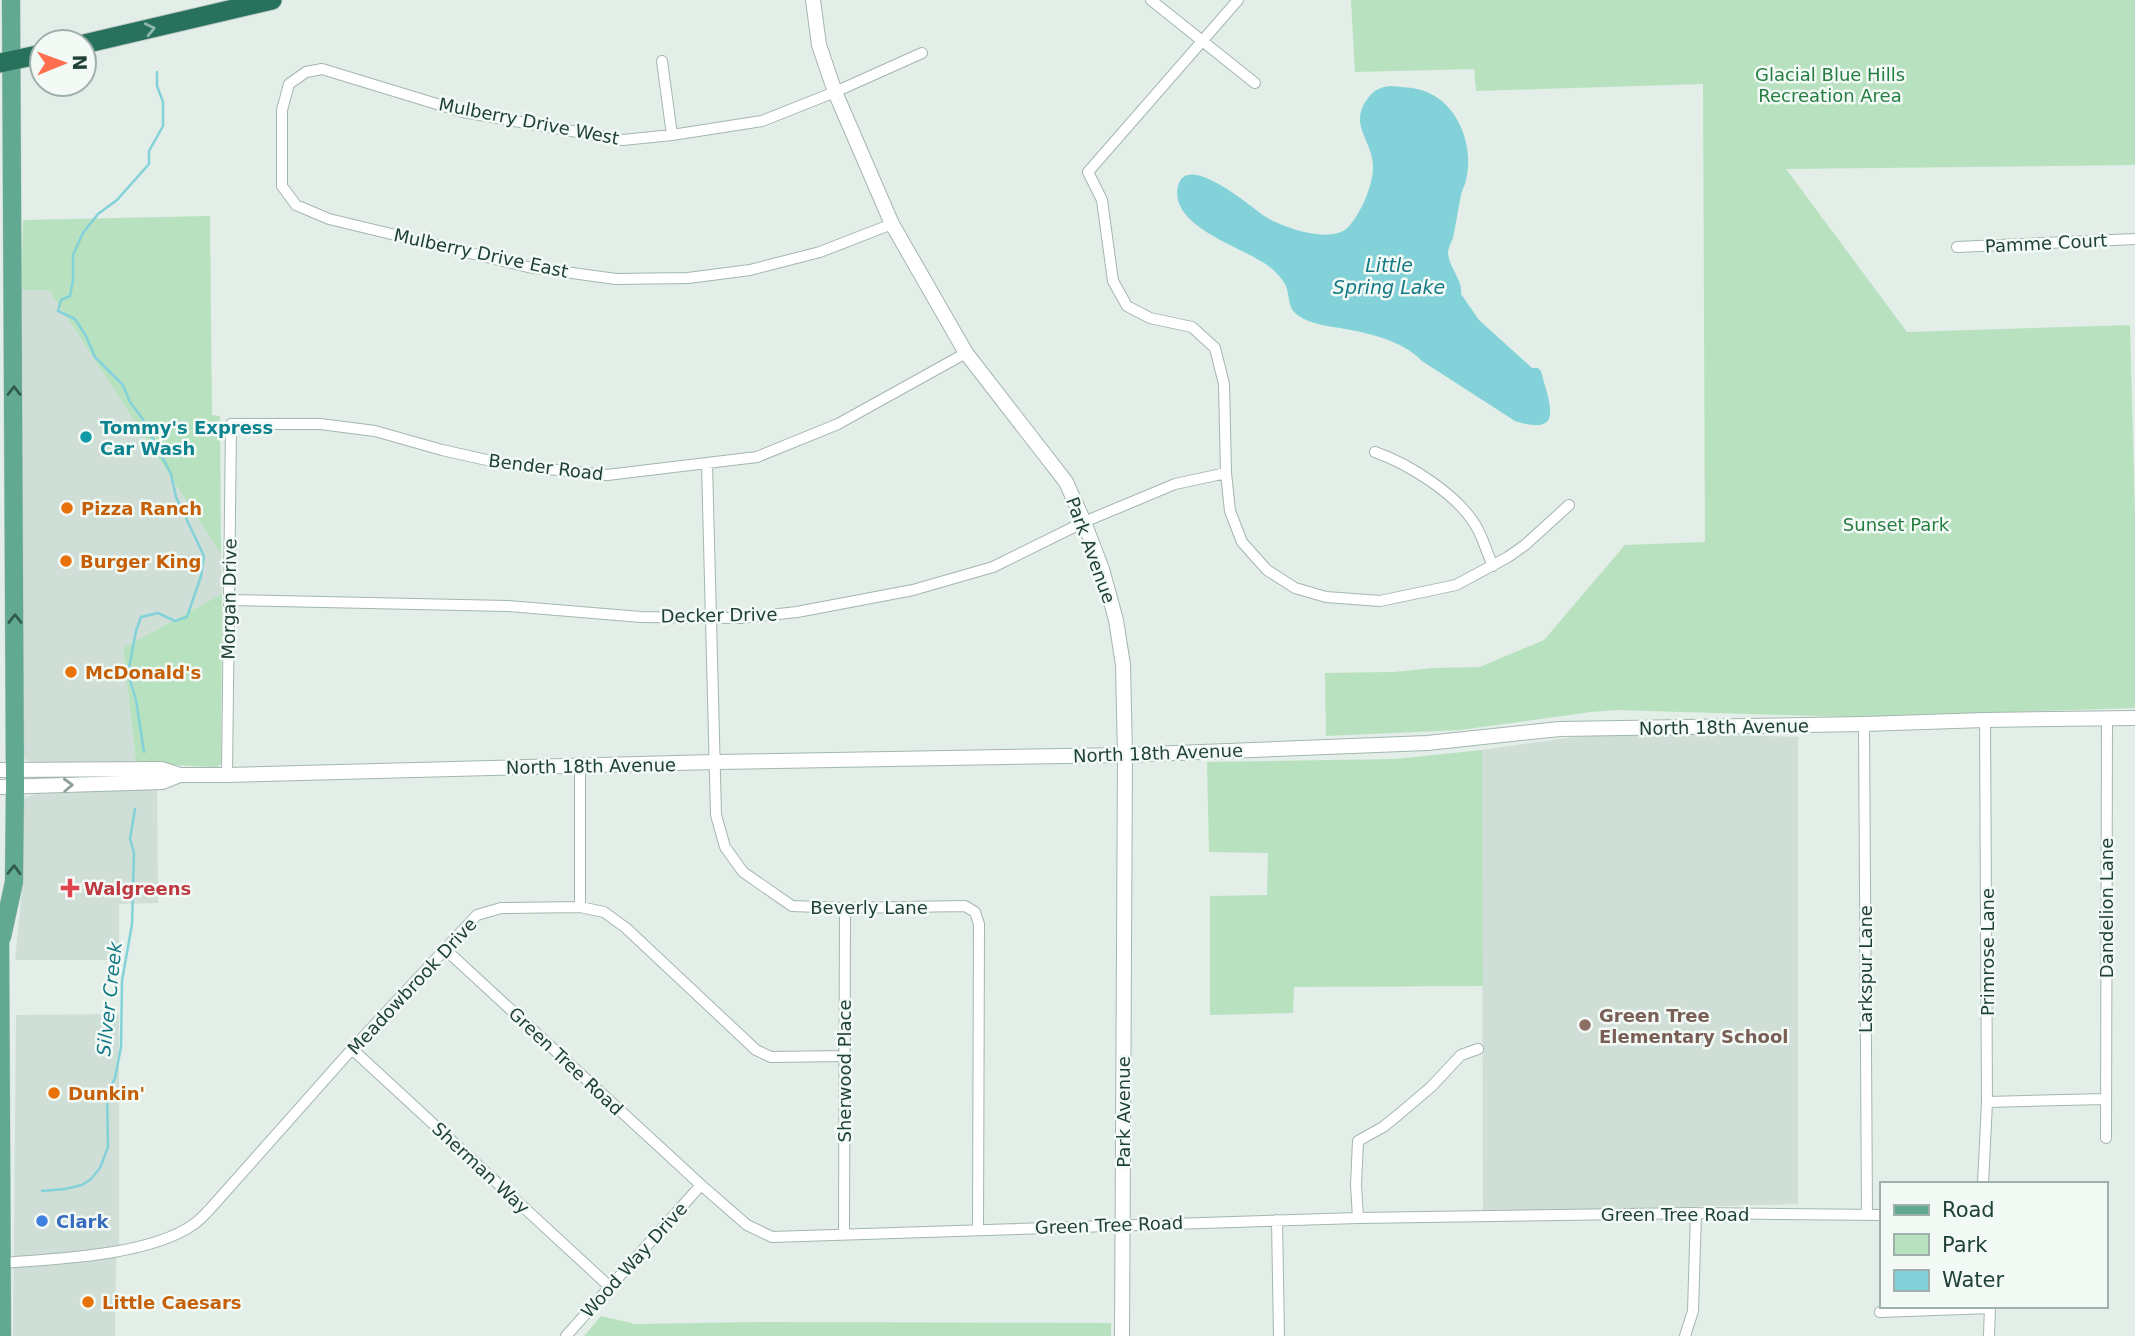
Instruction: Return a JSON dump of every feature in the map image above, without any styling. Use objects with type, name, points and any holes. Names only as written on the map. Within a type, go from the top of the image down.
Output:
[{"type":"highway","points":[[98,41],[272,0]]},
{"type":"highway","points":[[6,62],[28,57]]},
{"type":"main road","points":[[2,1336],[1,931],[14,882],[8,778],[6,222],[6,62],[11,0]]},
{"type":"street","name":"Park Avenue","points":[[813,0],[819,45],[835,92],[892,224],[966,353],[1066,482],[1102,569],[1116,620],[1123,665],[1125,755],[1122,1336]]},
{"type":"street","points":[[1151,0],[1255,83]]},
{"type":"street","points":[[1238,0],[1088,172],[1102,200],[1113,281],[1127,306],[1150,318],[1192,327],[1215,348],[1224,384],[1226,474],[1230,511],[1242,542],[1267,570],[1295,588],[1326,597],[1380,601],[1456,585],[1493,566],[1525,545],[1569,505]]},
{"type":"street","name":"Mulberry Drive West","points":[[306,72],[323,69],[463,112],[623,140],[762,121],[922,53]]},
{"type":"street","points":[[662,61],[672,135]]},
{"type":"street","name":"Mulberry Drive East","points":[[306,72],[289,83],[282,110],[282,186],[296,205],[329,219],[528,267],[615,279],[688,278],[750,270],[820,252],[892,224]]},
{"type":"street","name":"Pamme Court","points":[[1957,247],[2135,239]]},
{"type":"street","name":"Bender Road","points":[[232,424],[320,424],[375,431],[509,465],[607,475],[757,457],[838,424],[966,353]]},
{"type":"street","name":"Morgan Drive","points":[[227,775],[232,424]]},
{"type":"street","points":[[1375,452],[1394,458],[1450,497],[1475,525],[1493,566]]},
{"type":"street","name":"Beverly Lane","points":[[707,464],[716,815],[725,847],[743,872],[792,906],[965,906],[975,912],[979,924],[978,1229]]},
{"type":"street","name":"Decker Drive","points":[[229,600],[507,606],[641,617],[740,618],[797,612],[913,590],[993,567],[1084,522],[1175,484],[1226,474]]},
{"type":"street","name":"Dandelion Lane","points":[[2105,1138],[2108,718]]},
{"type":"street","name":"North 18th Avenue","points":[[8,778],[162,782],[180,775],[1125,755],[1427,743],[1560,729],[2135,719]]},
{"type":"street","name":"Primrose Lane","points":[[1983,1182],[1987,1102],[1985,720]]},
{"type":"street","name":"Larkspur Lane","points":[[1864,724],[1867,1214]]},
{"type":"street","points":[[580,766],[580,906]]},
{"type":"street","name":"Meadowbrook Drive","points":[[1,1263],[122,1252],[161,1241],[193,1225],[477,915],[500,908],[580,906],[604,912],[626,928],[756,1050],[771,1058],[844,1056]]},
{"type":"street","name":"Sherwood Place","points":[[844,1233],[845,908]]},
{"type":"street","name":"Green Tree Road","points":[[446,950],[701,1185],[747,1225],[772,1237],[1358,1218],[1696,1213],[1880,1215]]},
{"type":"street","name":"Sherman Way","points":[[352,1049],[610,1287]]},
{"type":"street","points":[[1358,1218],[1356,1185],[1359,1141],[1383,1127],[1431,1087],[1461,1055],[1478,1049]]},
{"type":"street","points":[[1987,1102],[2105,1099]]},
{"type":"street","name":"Wood Way Drive","points":[[566,1336],[701,1185]]},
{"type":"street","points":[[1685,1336],[1693,1311],[1696,1213]]},
{"type":"street","points":[[1277,1220],[1279,1336]]},
{"type":"street","points":[[1880,1312],[1968,1308]]},
{"type":"street","points":[[1989,1336],[1990,1308]]},
{"type":"shaded area","points":[[21,290],[49,290],[221,554],[222,594],[123,648],[136,763],[33,762],[26,760],[22,754]]},
{"type":"shaded area","points":[[1596,734],[1798,737],[1798,1204],[1483,1212],[1482,750]]},
{"type":"shaded area","points":[[157,789],[158,903],[119,904],[119,960],[15,960],[22,891],[23,801],[26,797],[36,794]]},
{"type":"shaded area","points":[[119,1014],[119,1247],[116,1264],[115,1336],[13,1336],[16,1015]]},
{"type":"green space","name":"Sunset Park","points":[[1351,0],[2135,0],[2135,165],[1786,169],[1907,332],[2130,325],[2135,517],[2135,708],[1849,717],[1617,710],[1460,730],[1326,736],[1325,673],[1480,667],[1544,640],[1625,545],[1705,542],[1703,84],[1476,91],[1474,69],[1355,72]]},
{"type":"green space","points":[[210,216],[212,415],[220,416],[221,554],[49,290],[21,290],[23,220]]},
{"type":"green space","points":[[222,594],[221,764],[211,767],[136,763],[123,648]]},
{"type":"green space","points":[[1482,750],[1483,986],[1294,987],[1293,1013],[1210,1015],[1210,896],[1267,895],[1268,853],[1209,852],[1207,762],[1395,759]]},
{"type":"green space","points":[[601,1316],[635,1324],[1111,1323],[1111,1336],[584,1336]]},
{"type":"water","name":"Little Spring Lake","points":[[1390,86],[1414,88],[1431,94],[1452,112],[1465,137],[1468,166],[1453,238],[1448,249],[1449,258],[1460,284],[1461,294],[1479,320],[1532,368],[1541,371],[1550,404],[1548,420],[1542,424],[1531,425],[1515,421],[1395,343],[1373,335],[1303,319],[1290,306],[1287,288],[1275,271],[1195,224],[1184,213],[1178,200],[1178,186],[1184,177],[1194,175],[1220,185],[1266,217],[1283,225],[1329,235],[1346,229],[1360,210],[1368,192],[1373,168],[1361,125],[1362,108],[1375,91]]},
{"type":"waterway","name":"Silver Creek","points":[[144,752],[136,700],[128,673],[136,631],[141,617],[158,613],[175,621],[187,617],[201,576],[204,556],[176,497],[171,474],[123,385],[95,357],[75,319],[58,311],[61,300],[70,296],[73,255],[83,233],[98,214],[117,200],[149,164],[149,151],[163,126],[163,102],[157,86],[157,72]]},
{"type":"waterway","name":"Silver Creek","points":[[42,1191],[82,1185],[100,1168],[108,1147],[107,1094],[115,1078],[121,1047],[122,981],[132,924],[134,853],[130,839],[135,809]]},
{"type":"place","name":"Tommy's Express Car Wash","points":[[86,437]]},
{"type":"place","name":"Pizza Ranch","points":[[67,508]]},
{"type":"place","name":"Burger King","points":[[66,561]]},
{"type":"place","name":"McDonald's","points":[[71,672]]},
{"type":"place","name":"Walgreens","points":[[70,888]]},
{"type":"place","name":"Green Tree Elementary School","points":[[1585,1025]]},
{"type":"place","name":"Dunkin'","points":[[54,1093]]},
{"type":"place","name":"Clark","points":[[42,1221]]},
{"type":"place","name":"Little Caesars","points":[[88,1302]]},
{"type":"park label","name":"Glacial Blue Hills Recreation Area","points":[[1830,84]]}]
